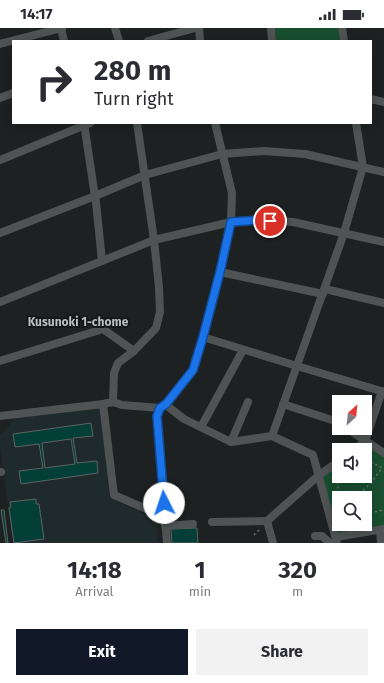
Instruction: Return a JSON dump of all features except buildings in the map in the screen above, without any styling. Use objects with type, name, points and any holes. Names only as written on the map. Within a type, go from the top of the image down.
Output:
[{"type":"street","points":[[16,40],[62,28],[64,40]]},
{"type":"street","points":[[115,28],[119,40]]},
{"type":"street","points":[[152,40],[195,28]]},
{"type":"street","points":[[199,28],[200,40]]},
{"type":"street","points":[[271,28],[272,40]]},
{"type":"street","points":[[342,28],[344,40]]},
{"type":"street","points":[[0,44],[12,41]]},
{"type":"street","points":[[0,98],[12,93]]},
{"type":"street","points":[[372,99],[384,102]]},
{"type":"street","points":[[0,160],[86,124],[102,261]]},
{"type":"street","points":[[113,402],[114,373],[118,364],[134,351],[156,328],[160,312],[154,240],[137,124]]},
{"type":"street","points":[[167,543],[157,416],[163,406],[193,370],[220,272],[231,222],[232,193],[215,124]]},
{"type":"street","points":[[272,436],[344,233],[363,167],[356,124]]},
{"type":"street","points":[[0,232],[95,196],[145,175],[222,154],[264,151],[305,154],[384,172]]},
{"type":"street","points":[[0,302],[154,240],[231,222],[259,220],[293,222],[384,242]]},
{"type":"street","points":[[220,272],[384,303]]},
{"type":"street","points":[[0,361],[103,329],[134,351]]},
{"type":"street","points":[[203,337],[383,391],[365,441],[363,443]]},
{"type":"street","points":[[201,427],[243,350]]},
{"type":"street","points":[[0,416],[113,402],[122,405],[163,406],[184,419],[231,442],[272,436],[313,456],[335,541]]},
{"type":"street","points":[[231,442],[248,402]]},
{"type":"street","points":[[103,404],[114,496],[165,521],[193,524]]},
{"type":"street","points":[[283,404],[332,420]]},
{"type":"street","points":[[356,435],[384,453]]},
{"type":"street","points":[[212,522],[267,521],[318,476],[332,466]]},
{"type":"street","points":[[267,521],[273,543]]},
{"type":"street","points":[[315,536],[322,536],[335,541],[382,530],[382,543]]},
{"type":"path","points":[[372,463],[382,468],[372,481]]},
{"type":"path","points":[[362,491],[370,483]]},
{"type":"path","points":[[372,512],[384,510]]},
{"type":"shaded area","points":[[101,407],[114,500],[157,520],[158,543],[13,543],[0,448],[0,436],[16,417]]},
{"type":"green space","points":[[275,28],[338,28],[340,40],[276,40]]},
{"type":"green space","points":[[372,449],[384,455],[384,528],[372,529],[372,491],[332,491],[332,512],[322,477],[332,470],[332,483],[372,483]]},
{"type":"green space","points":[[337,531],[356,531],[338,533]]},
{"type":"district","name":"Kusunoki 1-chome","points":[[78,322]]},
{"type":"route","points":[[164,503],[157,416],[160,408],[166,404],[193,370],[220,272],[231,222],[259,220],[270,221]]}]
